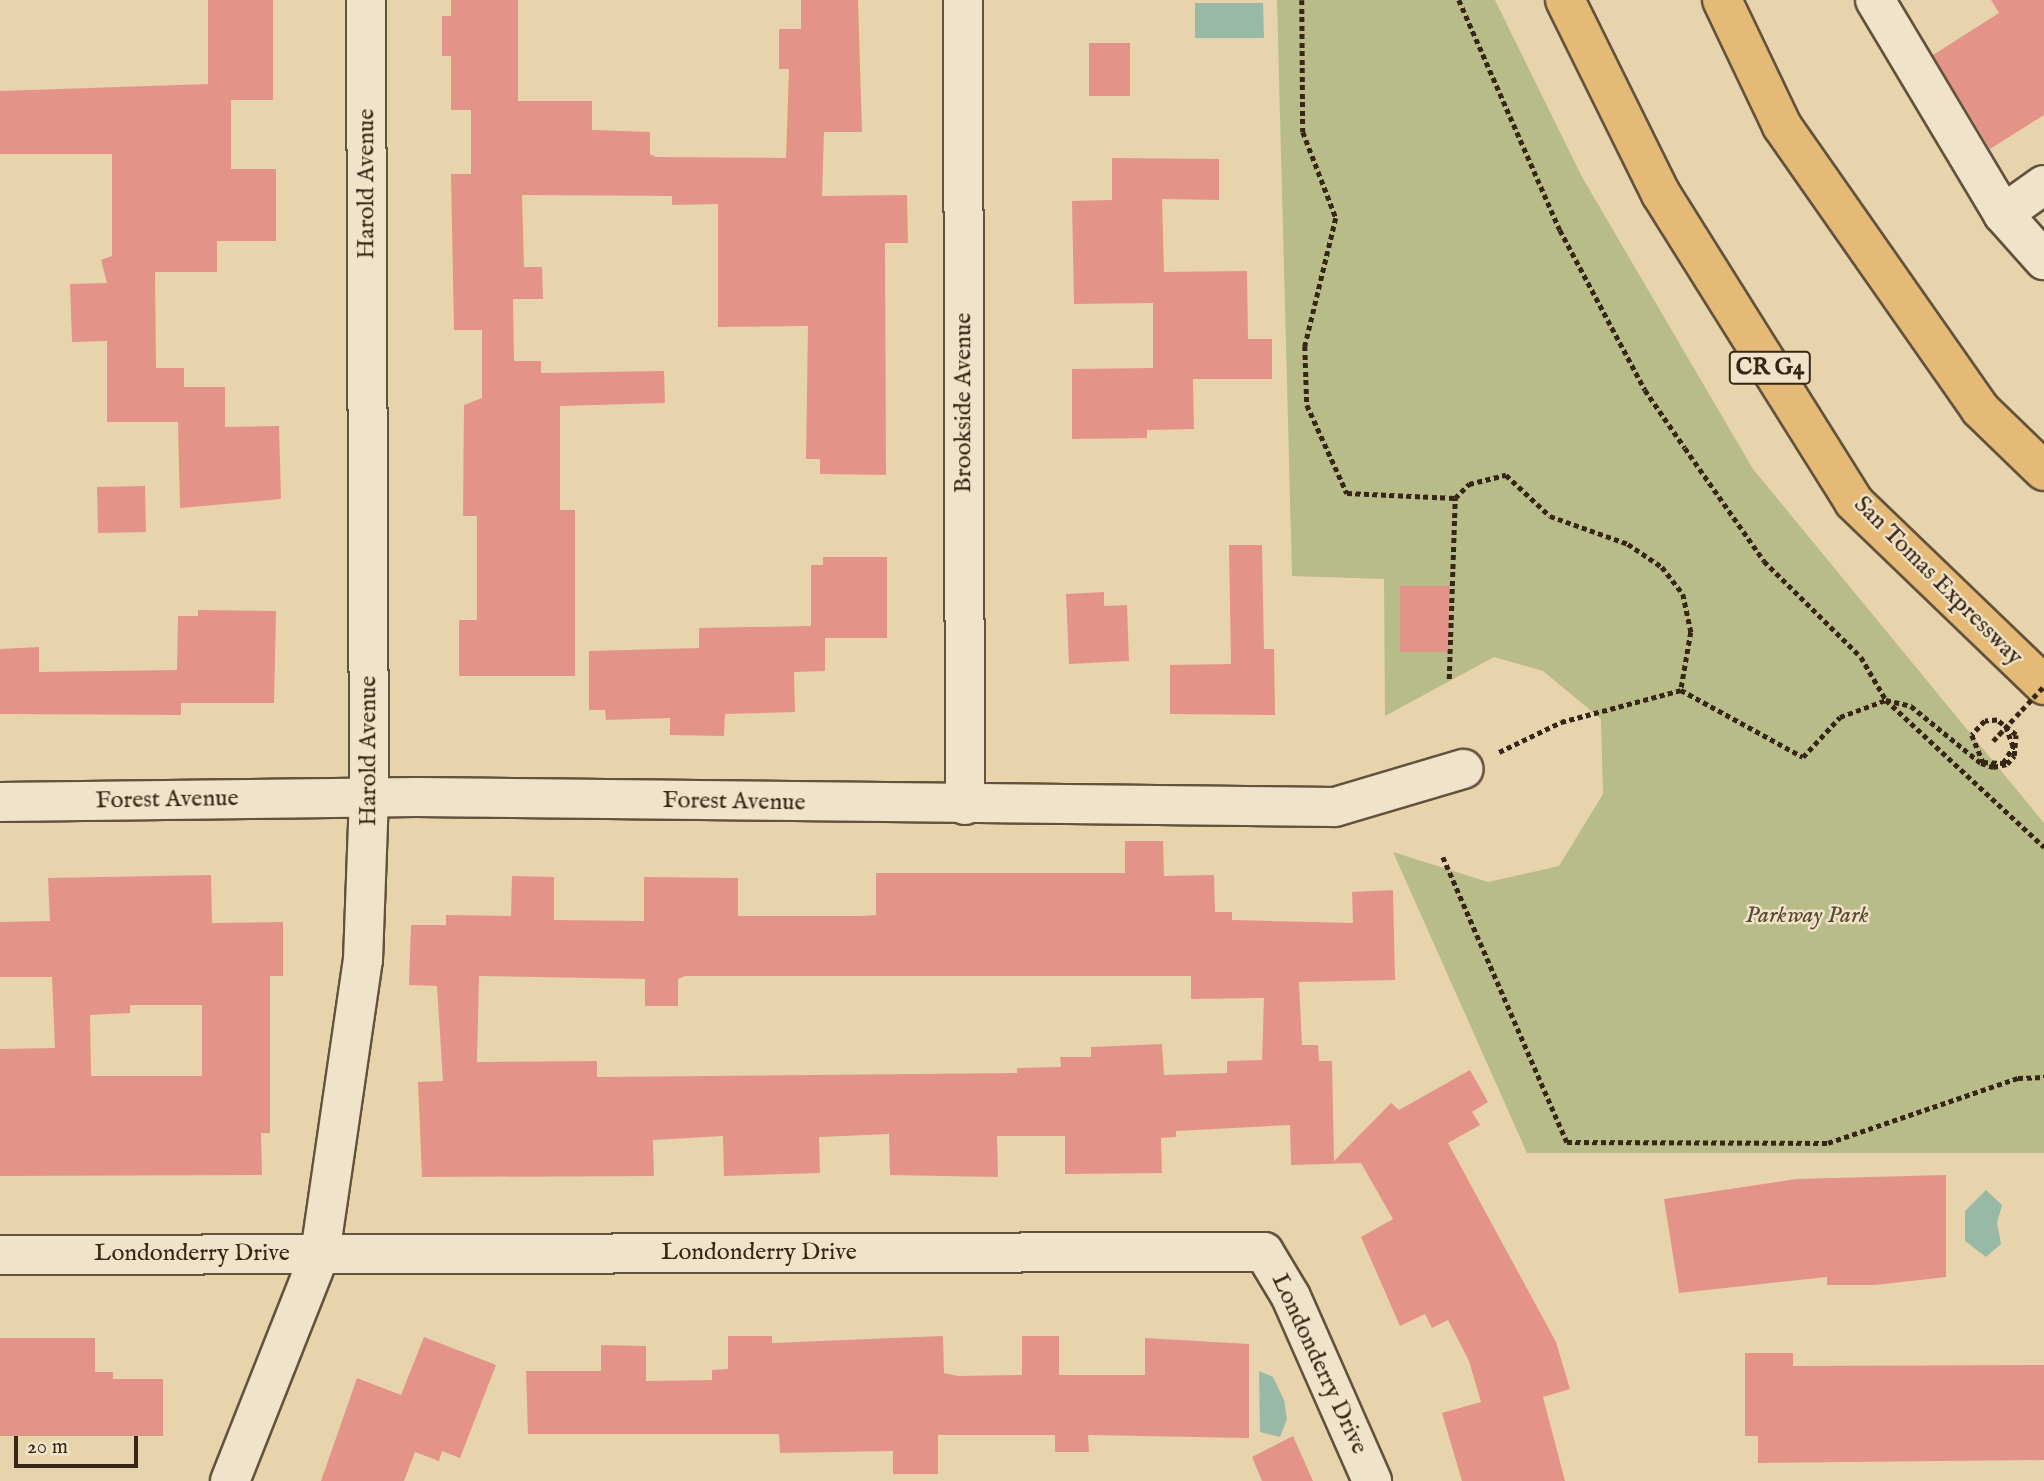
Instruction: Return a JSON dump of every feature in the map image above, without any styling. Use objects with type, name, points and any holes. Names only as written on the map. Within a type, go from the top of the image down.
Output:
[{"type":"highway","name":"San Tomas Expressway","points":[[1564,0],[1661,194],[1854,502],[2044,686]]},
{"type":"highway","points":[[1722,0],[1782,126],[1980,409],[2044,471]]},
{"type":"street","name":"Harold Avenue","points":[[230,1481],[320,1254],[355,1043],[369,798],[366,0]]},
{"type":"street","name":"Brookside Avenue","points":[[963,0],[965,805]]},
{"type":"street","points":[[1875,0],[2003,214],[2044,260]]},
{"type":"street","points":[[2003,214],[2044,185]]},
{"type":"street","name":"Forest Avenue","points":[[0,802],[369,798],[1335,807],[1464,769]]},
{"type":"street","name":"Londonderry Drive","points":[[0,1255],[1264,1252],[1291,1297],[1372,1481]]},
{"type":"path","points":[[1302,0],[1303,132],[1336,218],[1306,346],[1307,405],[1347,493],[1455,498]]},
{"type":"path","points":[[1459,0],[1560,230],[1645,390],[1764,561],[1861,657],[1886,700],[2044,847]]},
{"type":"path","points":[[1449,679],[1455,498],[1469,484],[1506,475],[1550,516],[1628,544],[1662,568],[1683,594],[1691,632],[1681,690]]},
{"type":"path","points":[[1993,741],[2044,686]]},
{"type":"path","points":[[1464,769],[1561,722],[1681,690],[1802,757],[1840,717],[1886,700],[1911,706],[1981,763],[1993,767],[2007,764],[2018,746],[2016,735],[1997,720],[1977,726],[1971,745],[1992,764],[2009,757],[2013,747],[2006,727]]},
{"type":"path","points":[[1443,857],[1567,1142],[1828,1143],[2018,1078],[2044,1077]]},
{"type":"green space","name":"Parkway Park","points":[[1277,0],[1495,0],[1582,177],[1753,469],[2044,823],[2044,1153],[1527,1153],[1393,852],[1488,882],[1559,866],[1603,794],[1601,719],[1543,671],[1494,657],[1385,716],[1384,579],[1292,576]]},
{"type":"shaded area","points":[[1195,3],[1263,3],[1264,38],[1195,38]]},
{"type":"shaded area","points":[[1986,1190],[2002,1205],[1997,1223],[2001,1244],[1986,1257],[1965,1241],[1965,1211]]},
{"type":"shaded area","points":[[1259,1371],[1273,1377],[1284,1400],[1287,1419],[1280,1437],[1260,1432]]},
{"type":"building","points":[[208,0],[273,0],[273,100],[231,100],[231,169],[276,169],[276,241],[217,241],[217,272],[155,272],[156,368],[184,368],[184,387],[225,387],[225,427],[279,426],[281,499],[180,508],[178,422],[107,422],[107,341],[72,342],[70,284],[107,283],[101,260],[112,256],[112,154],[0,154],[0,91],[208,84]]},
{"type":"building","points":[[451,0],[518,0],[518,101],[592,101],[592,130],[650,132],[650,154],[656,157],[786,158],[789,69],[779,69],[779,29],[801,29],[801,0],[858,0],[862,132],[824,132],[822,196],[907,195],[908,243],[885,243],[886,475],[820,474],[820,459],[806,459],[808,326],[718,327],[718,204],[672,205],[672,196],[522,195],[524,267],[542,267],[543,299],[513,299],[514,361],[541,361],[541,373],[664,371],[665,403],[560,406],[560,510],[575,510],[575,676],[459,676],[459,620],[477,620],[477,516],[463,516],[464,405],[482,398],[482,330],[454,330],[451,174],[471,174],[471,110],[451,110],[451,56],[442,56],[442,16],[451,16]]},
{"type":"building","points":[[1991,0],[2044,0],[2044,115],[1990,149],[1933,55],[1999,13]]},
{"type":"building","points":[[1089,43],[1130,43],[1130,96],[1089,96]]},
{"type":"building","points":[[1112,158],[1219,159],[1219,200],[1162,199],[1164,272],[1247,271],[1248,339],[1272,339],[1272,379],[1193,379],[1194,429],[1147,430],[1147,438],[1072,439],[1072,369],[1153,368],[1153,303],[1074,304],[1072,201],[1112,200]]},
{"type":"building","points":[[145,486],[146,532],[98,533],[97,487]]},
{"type":"building","points":[[1229,545],[1262,545],[1264,649],[1274,649],[1275,715],[1170,714],[1170,665],[1231,664]]},
{"type":"building","points":[[823,557],[887,557],[887,638],[825,638],[825,671],[794,672],[795,712],[725,714],[724,736],[670,735],[670,718],[606,720],[605,710],[589,710],[589,651],[699,648],[699,628],[811,626],[811,565],[823,565]]},
{"type":"building","points":[[1400,586],[1449,586],[1449,652],[1400,652]]},
{"type":"building","points":[[1104,592],[1104,606],[1127,605],[1129,661],[1069,664],[1066,594]]},
{"type":"building","points":[[198,610],[276,611],[274,703],[181,703],[181,715],[0,714],[0,649],[39,647],[39,672],[177,670],[178,616],[198,616]]},
{"type":"building","points":[[1125,841],[1163,841],[1164,876],[1214,875],[1215,912],[1232,912],[1232,920],[1353,923],[1352,892],[1393,890],[1395,980],[1299,982],[1302,1045],[1318,1045],[1319,1061],[1332,1061],[1334,1161],[1391,1103],[1399,1110],[1470,1070],[1488,1102],[1472,1112],[1480,1125],[1448,1143],[1556,1342],[1570,1389],[1543,1397],[1565,1481],[1462,1481],[1442,1413],[1481,1402],[1469,1361],[1448,1320],[1432,1328],[1425,1314],[1400,1326],[1361,1237],[1393,1219],[1361,1163],[1291,1165],[1290,1125],[1176,1131],[1176,1137],[1161,1138],[1162,1173],[1065,1174],[1065,1136],[997,1136],[998,1177],[890,1175],[889,1134],[819,1137],[820,1173],[724,1176],[723,1136],[653,1140],[654,1176],[422,1177],[418,1082],[443,1081],[437,986],[409,985],[411,925],[446,925],[446,915],[511,916],[512,876],[554,877],[554,920],[644,921],[644,877],[738,878],[738,916],[860,916],[876,915],[876,873],[1125,873]],"holes":[[[479,976],[645,979],[645,1006],[678,1006],[678,979],[685,976],[1191,976],[1191,999],[1264,998],[1262,1060],[1227,1061],[1227,1073],[1164,1075],[1162,1044],[1091,1047],[1091,1057],[1060,1057],[1061,1067],[1017,1068],[1017,1073],[597,1077],[597,1061],[477,1062]]]},
{"type":"building","points":[[211,875],[212,923],[283,922],[283,976],[270,976],[270,1133],[261,1133],[262,1175],[0,1176],[0,1049],[55,1048],[52,977],[0,977],[0,922],[50,921],[48,878]],"holes":[[[130,1005],[202,1005],[202,1076],[91,1076],[90,1015],[130,1013]]]},
{"type":"building","points":[[1946,1175],[1946,1277],[1875,1285],[1827,1285],[1827,1277],[1679,1293],[1664,1199],[1796,1179]]},
{"type":"building","points":[[728,1336],[772,1336],[772,1343],[943,1336],[944,1373],[958,1376],[1022,1375],[1022,1336],[1059,1336],[1059,1375],[1145,1375],[1145,1338],[1249,1344],[1249,1438],[1088,1435],[1089,1452],[1055,1452],[1055,1435],[938,1435],[938,1474],[893,1474],[893,1451],[780,1453],[779,1434],[528,1434],[526,1371],[601,1371],[601,1345],[646,1346],[646,1381],[712,1380],[712,1370],[728,1369]]},
{"type":"building","points":[[424,1337],[496,1365],[460,1458],[442,1451],[439,1461],[415,1452],[404,1481],[321,1481],[357,1378],[401,1395]]},
{"type":"building","points":[[0,1338],[95,1338],[95,1372],[113,1372],[113,1379],[163,1379],[163,1436],[0,1436]]},
{"type":"building","points":[[1745,1353],[1793,1353],[1793,1366],[2044,1365],[2044,1460],[1758,1463],[1758,1436],[1745,1436]]},
{"type":"building","points":[[1293,1436],[1313,1481],[1262,1481],[1252,1457]]}]
